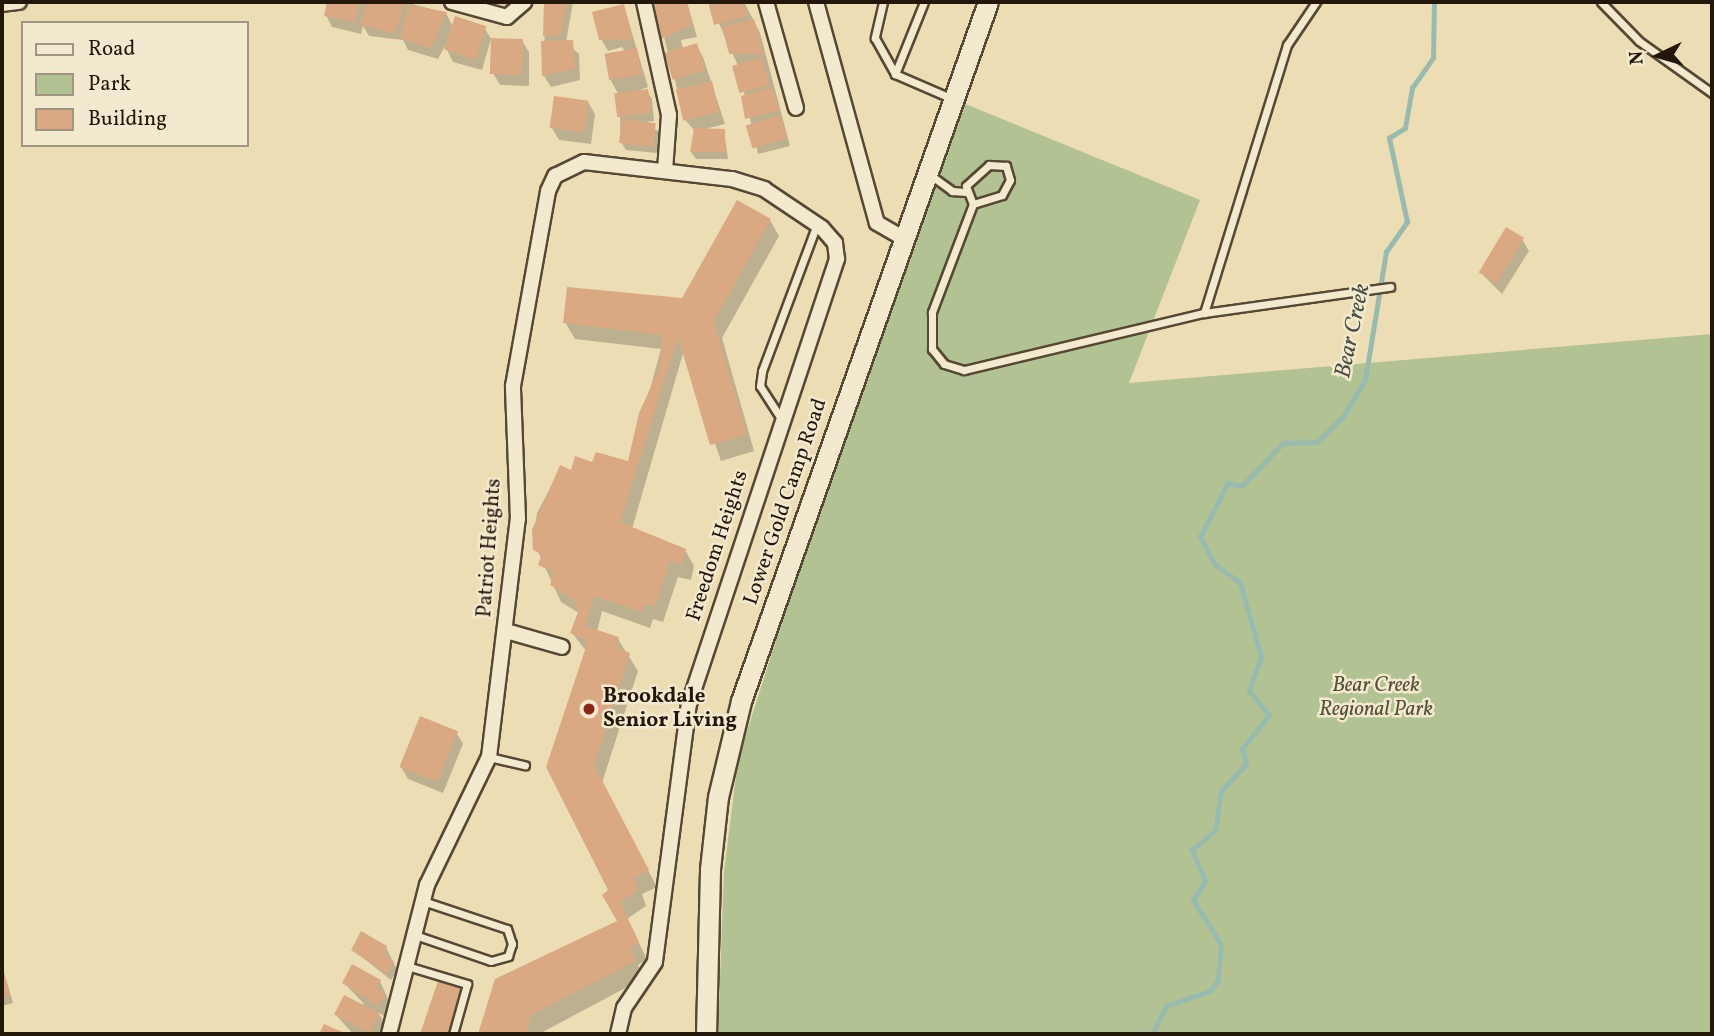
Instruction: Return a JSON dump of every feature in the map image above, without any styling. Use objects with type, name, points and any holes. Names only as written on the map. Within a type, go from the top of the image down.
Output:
[{"type":"street","points":[[2,4],[19,2]]},
{"type":"street","points":[[452,2],[500,16],[518,13],[524,2]]},
{"type":"street","points":[[644,2],[669,115],[671,172]]},
{"type":"street","points":[[766,2],[796,108]]},
{"type":"street","points":[[816,2],[877,223],[887,234],[907,240]]},
{"type":"street","name":"Lower Gold Camp Road","points":[[705,1034],[710,869],[718,797],[741,701],[828,443],[907,240],[988,2]]},
{"type":"street","name":"Patriot Heights","points":[[389,1034],[423,901],[489,757],[506,631],[517,519],[513,386],[548,191],[555,176],[584,162],[671,172]]},
{"type":"street","name":"Freedom Heights","points":[[618,1034],[624,1008],[655,962],[689,703],[837,259],[835,243],[817,224],[764,190],[671,172]]},
{"type":"street","points":[[506,631],[562,647]]},
{"type":"lane","points":[[883,2],[874,22],[875,38],[895,74],[954,99]]},
{"type":"lane","points":[[895,74],[924,2]]},
{"type":"lane","points":[[1204,313],[1287,45],[1315,2]]},
{"type":"lane","points":[[1601,2],[1639,41],[1712,93]]},
{"type":"lane","points":[[966,192],[976,172],[989,165],[1010,172],[1002,195],[973,204]]},
{"type":"lane","points":[[928,173],[952,191],[966,192]]},
{"type":"lane","points":[[966,192],[973,204],[930,326],[932,349],[953,368],[976,369],[1082,337],[1204,313],[1390,287]]},
{"type":"lane","points":[[782,419],[760,386],[762,371],[817,224]]},
{"type":"lane","points":[[489,757],[524,765]]},
{"type":"lane","points":[[415,934],[491,961],[508,956],[512,944],[507,929],[423,901]]},
{"type":"lane","points":[[407,966],[467,984],[453,1034]]},
{"type":"green space","name":"Bear Creek Regional Park","points":[[963,103],[1200,200],[1129,383],[1712,334],[1712,1034],[718,1034],[724,872],[738,760],[826,482]]},
{"type":"building","points":[[327,2],[360,2],[355,22],[324,16]]},
{"type":"building","points":[[367,2],[404,2],[395,34],[360,24]]},
{"type":"building","points":[[544,2],[567,2],[560,36],[543,36]]},
{"type":"building","points":[[687,2],[692,25],[661,39],[654,4]]},
{"type":"building","points":[[708,2],[743,2],[747,16],[714,25]]},
{"type":"building","points":[[624,4],[633,39],[599,40],[592,12]]},
{"type":"building","points":[[409,5],[447,12],[431,48],[400,38]]},
{"type":"building","points":[[455,16],[486,26],[476,59],[444,49]]},
{"type":"building","points":[[754,19],[763,53],[729,54],[722,27]]},
{"type":"building","points":[[491,38],[523,39],[522,75],[490,74]]},
{"type":"building","points":[[573,40],[575,69],[542,76],[541,41]]},
{"type":"building","points":[[697,43],[705,70],[673,80],[664,53]]},
{"type":"building","points":[[637,48],[642,75],[609,80],[605,54]]},
{"type":"building","points":[[762,58],[769,85],[739,93],[732,66]]},
{"type":"building","points":[[712,81],[719,112],[683,121],[676,89]]},
{"type":"building","points":[[771,88],[780,110],[745,119],[741,96]]},
{"type":"building","points":[[648,89],[651,113],[617,117],[614,93]]},
{"type":"building","points":[[554,96],[589,101],[584,133],[550,128]]},
{"type":"building","points":[[780,115],[787,138],[753,148],[746,126]]},
{"type":"building","points":[[622,119],[656,123],[653,147],[619,143]]},
{"type":"building","points":[[694,128],[725,129],[725,152],[690,152]]},
{"type":"building","name":"Brookdale Senior Living","points":[[737,200],[771,219],[714,321],[747,435],[710,445],[678,337],[620,522],[686,549],[682,565],[670,561],[655,606],[644,604],[642,612],[594,596],[585,626],[619,637],[617,648],[630,653],[594,765],[649,870],[634,878],[638,890],[620,902],[639,942],[630,948],[636,961],[531,1015],[525,1034],[478,1034],[495,979],[617,921],[602,895],[608,890],[546,767],[588,641],[570,633],[578,612],[574,600],[550,585],[554,572],[538,565],[542,554],[533,550],[532,530],[560,465],[571,470],[575,456],[592,462],[596,452],[628,461],[639,413],[660,367],[662,335],[563,323],[567,287],[682,298]]},
{"type":"building","points":[[1506,227],[1524,238],[1497,283],[1479,272]]},
{"type":"building","points":[[420,716],[458,731],[437,782],[399,767]]},
{"type":"building","points":[[361,931],[387,946],[385,956],[394,961],[387,974],[351,950]]},
{"type":"building","points":[[352,964],[381,980],[377,988],[385,993],[378,1006],[342,983]]},
{"type":"building","points":[[2,967],[10,996],[2,998]]},
{"type":"building","points":[[438,981],[462,989],[447,1034],[420,1034]]},
{"type":"building","points":[[344,995],[380,1013],[370,1033],[334,1015]]},
{"type":"building","points":[[324,1024],[347,1034],[319,1034]]},
{"type":"waterway","name":"Bear Creek","points":[[1152,1034],[1166,1006],[1210,991],[1218,980],[1221,945],[1193,900],[1205,881],[1192,850],[1215,831],[1221,791],[1246,764],[1242,749],[1269,715],[1249,691],[1261,657],[1240,583],[1215,565],[1200,537],[1228,483],[1242,486],[1283,443],[1317,442],[1343,417],[1365,380],[1386,252],[1407,222],[1389,138],[1405,128],[1412,88],[1433,58],[1434,2]]},
{"type":"place","name":"Brookdale Senior Living","points":[[589,709]]}]
